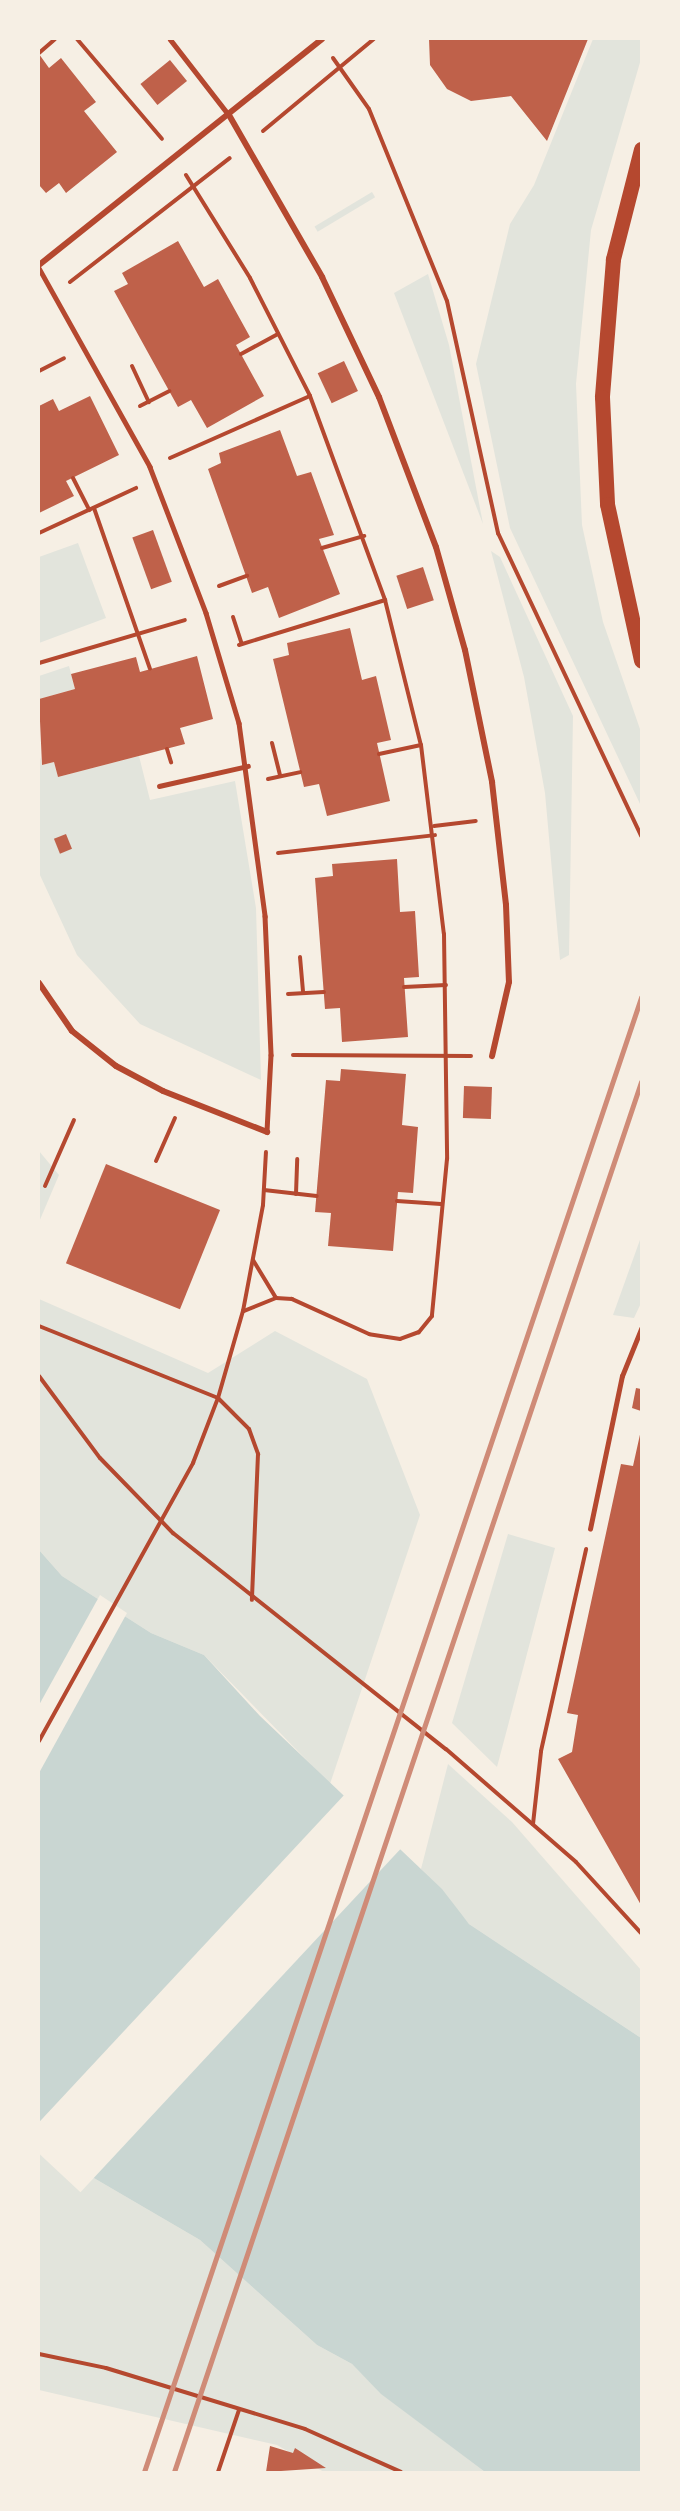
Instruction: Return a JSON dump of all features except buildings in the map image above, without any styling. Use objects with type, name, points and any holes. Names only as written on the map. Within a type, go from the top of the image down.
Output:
[{"type":"main road","points":[[641,149],[614,259],[602,397],[608,504],[641,660]]},
{"type":"street","points":[[39,267],[322,39]]},
{"type":"street","points":[[230,115],[352,338],[436,547],[465,650],[497,819],[509,982],[492,1056]]},
{"type":"street","points":[[39,983],[54,1010],[87,1045],[183,1099],[267,1132]]},
{"type":"lane","points":[[171,39],[230,115]]},
{"type":"lane","points":[[39,267],[56,293],[150,466],[199,594],[218,652],[248,766],[259,855],[271,1054],[267,1132]]},
{"type":"lane","points":[[159,786],[248,766]]},
{"type":"lane","points":[[590,1529],[622,1376],[641,1329]]},
{"type":"path","points":[[39,52],[56,39]]},
{"type":"path","points":[[77,39],[175,158],[278,334],[310,396],[364,536],[385,600],[421,746],[434,825],[446,985],[448,1057],[438,1282],[432,1316],[419,1332],[400,1339],[369,1334],[292,1299],[276,1298],[243,1311]]},
{"type":"path","points":[[56,293],[246,145],[374,39]]},
{"type":"path","points":[[340,67],[369,109],[447,301],[498,533],[641,836]]},
{"type":"path","points":[[241,354],[278,334]]},
{"type":"path","points":[[132,366],[149,402]]},
{"type":"path","points":[[124,415],[169,391]]},
{"type":"path","points":[[150,466],[310,396]]},
{"type":"path","points":[[74,478],[91,509],[141,634],[150,669]]},
{"type":"path","points":[[39,533],[155,480]]},
{"type":"path","points":[[322,548],[364,536]]},
{"type":"path","points":[[199,594],[247,576]]},
{"type":"path","points":[[218,652],[385,600]]},
{"type":"path","points":[[39,663],[206,614]]},
{"type":"path","points":[[272,743],[280,776]]},
{"type":"path","points":[[379,754],[421,746]]},
{"type":"path","points":[[250,782],[300,772]]},
{"type":"path","points":[[434,825],[497,819]]},
{"type":"path","points":[[259,855],[435,835]]},
{"type":"path","points":[[300,957],[303,993]]},
{"type":"path","points":[[404,987],[446,985]]},
{"type":"path","points":[[268,995],[324,992]]},
{"type":"path","points":[[271,1054],[448,1057]]},
{"type":"path","points":[[156,1161],[183,1099]]},
{"type":"path","points":[[45,1186],[74,1120]]},
{"type":"path","points":[[39,1741],[188,1472],[218,1398],[243,1311],[253,1260],[264,1190],[267,1132]]},
{"type":"path","points":[[296,1194],[297,1159]]},
{"type":"path","points":[[264,1190],[317,1196]]},
{"type":"path","points":[[397,1201],[441,1204]]},
{"type":"path","points":[[253,1260],[276,1298]]},
{"type":"path","points":[[39,1326],[218,1398],[249,1429],[258,1454],[252,1600]]},
{"type":"path","points":[[39,1376],[100,1458],[173,1533],[252,1600],[446,1749],[576,1862],[641,1933]]},
{"type":"path","points":[[533,1825],[541,1751],[590,1529]]},
{"type":"path","points":[[39,2355],[106,2368],[336,2440],[401,2472]]},
{"type":"path","points":[[219,2472],[239,2410]]},
{"type":"shaded area","points":[[593,39],[641,39],[641,59],[591,230],[576,384],[582,525],[603,622],[641,732],[641,806],[510,528],[476,364],[510,224],[534,185]]},
{"type":"shaded area","points":[[372,192],[375,197],[318,232],[315,227]]},
{"type":"shaded area","points":[[428,274],[449,345],[483,524],[394,293]]},
{"type":"shaded area","points":[[78,543],[106,618],[39,643],[39,557]]},
{"type":"shaded area","points":[[491,551],[500,557],[573,716],[569,955],[560,960],[545,793],[524,677]]},
{"type":"shaded area","points":[[69,666],[75,689],[39,699],[39,676]]},
{"type":"shaded area","points":[[39,753],[42,765],[54,762],[58,777],[139,756],[150,800],[235,781],[256,908],[261,1080],[140,1024],[77,955],[39,873]]},
{"type":"shaded area","points":[[39,1151],[59,1175],[39,1222]]},
{"type":"shaded area","points":[[641,1237],[641,1303],[634,1318],[613,1315]]},
{"type":"shaded area","points":[[39,1299],[208,1373],[275,1331],[367,1379],[420,1515],[330,1784],[204,1655],[151,1633],[62,1576],[39,1550]]},
{"type":"shaded area","points":[[508,1534],[555,1548],[497,1767],[452,1723]]},
{"type":"shaded area","points":[[39,1550],[62,1576],[151,1633],[204,1655],[260,1716],[442,1889],[469,1924],[641,2038],[641,2472],[485,2472],[381,2394],[352,2364],[317,2345],[200,2240],[39,2146]]},
{"type":"shaded area","points":[[448,1764],[512,1822],[641,1970],[641,2038],[469,1924],[421,1869]]},
{"type":"shaded area","points":[[39,2146],[200,2240],[317,2345],[352,2364],[382,2394],[485,2472],[324,2472],[277,2445],[39,2390]]},
{"type":"pier","points":[[100,1595],[127,1613],[39,1773],[39,1705]]},
{"type":"pier","points":[[346,1793],[403,1846],[80,2192],[39,2153],[39,2122]]},
{"type":"railway","points":[[144,2472],[641,998]]},
{"type":"railway","points":[[174,2472],[641,1082]]}]
